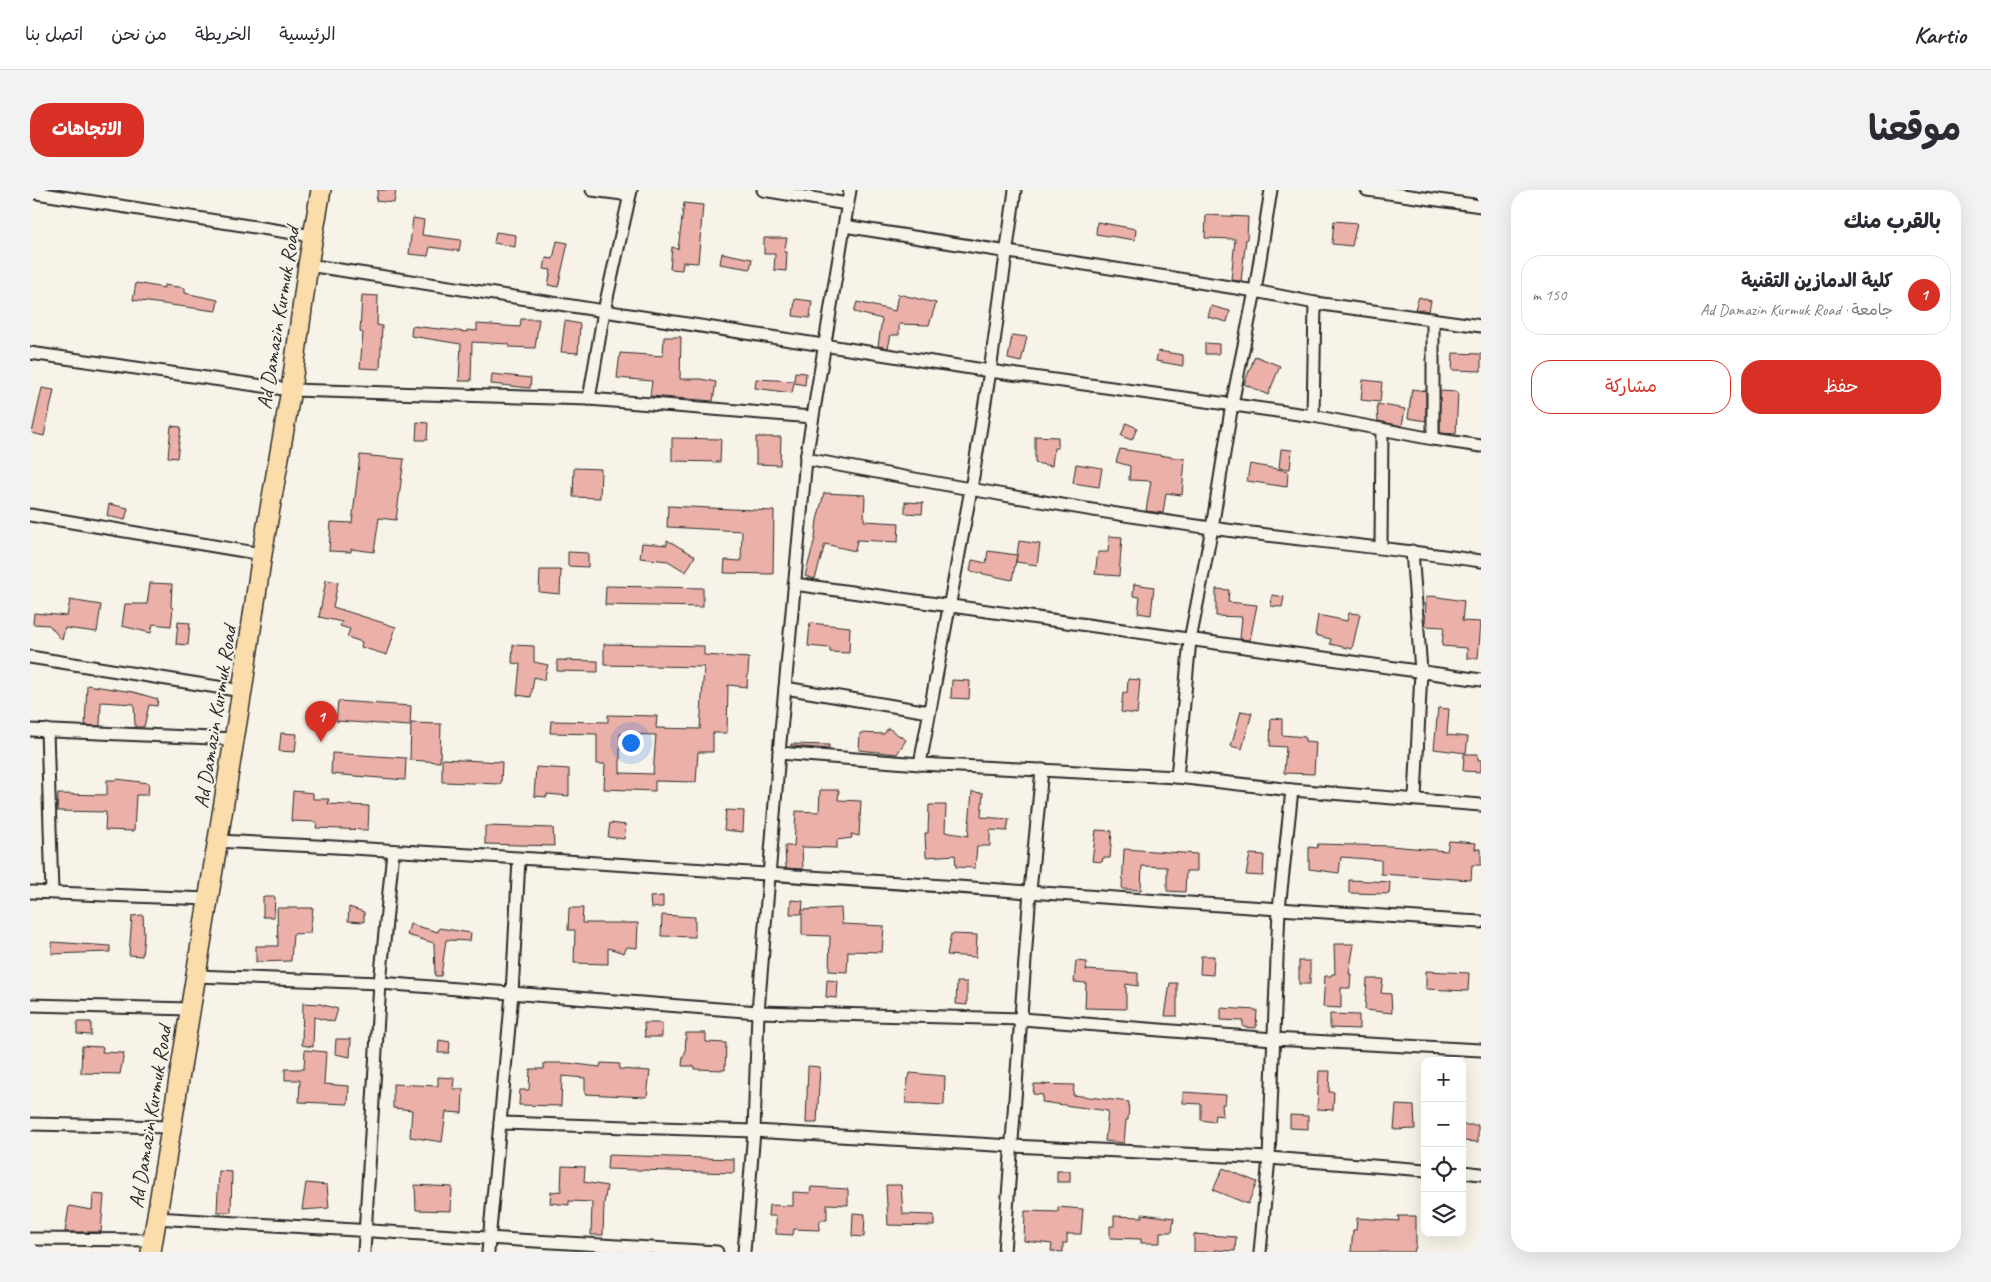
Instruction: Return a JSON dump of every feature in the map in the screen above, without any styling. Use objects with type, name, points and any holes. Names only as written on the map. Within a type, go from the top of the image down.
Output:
[{"type":"highway","name":"Ad Damazin Kurmuk Road","points":[[151,1246],[235,739],[262,554],[291,390],[308,265],[321,190]]},
{"type":"street","points":[[589,399],[604,311],[631,193],[592,190]]},
{"type":"street","points":[[763,190],[848,204]]},
{"type":"street","points":[[744,1252],[754,1131],[758,1012],[779,753],[806,460],[850,190]]},
{"type":"street","points":[[920,764],[971,489],[990,371],[1015,190]]},
{"type":"street","points":[[1176,777],[1190,640],[1212,528],[1232,404],[1255,291],[1271,190]]},
{"type":"street","points":[[1367,190],[1434,194],[1481,206]]},
{"type":"street","points":[[30,192],[313,236]]},
{"type":"street","points":[[844,226],[1255,291],[1315,303],[1481,326]]},
{"type":"street","points":[[308,265],[990,371],[1314,416],[1433,439],[1481,446]]},
{"type":"street","points":[[1314,416],[1315,303]]},
{"type":"street","points":[[1433,319],[1433,439]]},
{"type":"street","points":[[30,353],[291,390],[589,399],[812,417]]},
{"type":"street","points":[[1381,547],[1382,429]]},
{"type":"street","points":[[806,460],[1212,528],[1381,547],[1481,561]]},
{"type":"street","points":[[30,516],[262,554]]},
{"type":"street","points":[[1412,551],[1421,671],[1415,798]]},
{"type":"street","points":[[794,584],[1481,680]]},
{"type":"street","points":[[30,658],[242,691]]},
{"type":"street","points":[[785,688],[929,712]]},
{"type":"street","points":[[30,730],[235,739]]},
{"type":"street","points":[[47,730],[52,892]]},
{"type":"street","points":[[779,753],[920,764],[1176,777],[1292,790],[1415,798],[1481,805]]},
{"type":"street","points":[[1004,1252],[1030,891],[1042,770]]},
{"type":"street","points":[[1260,1252],[1269,1158],[1279,909],[1292,790]]},
{"type":"street","points":[[217,841],[769,874],[1481,922]]},
{"type":"street","points":[[364,1252],[380,983],[393,851]]},
{"type":"street","points":[[488,1252],[512,994],[519,859]]},
{"type":"street","points":[[30,892],[208,899]]},
{"type":"street","points":[[196,976],[380,983],[758,1012],[1022,1019],[1273,1039],[1481,1050]]},
{"type":"street","points":[[30,1005],[190,1009]]},
{"type":"street","points":[[500,1123],[754,1131],[1269,1158],[1421,1170]]},
{"type":"street","points":[[30,1124],[172,1127]]},
{"type":"street","points":[[1466,1172],[1481,1174]]},
{"type":"street","points":[[156,1218],[717,1252]]},
{"type":"street","points":[[30,1239],[151,1246]]},
{"type":"building","points":[[378,190],[396,190],[394,203],[376,201]]},
{"type":"building","points":[[684,203],[703,205],[698,263],[683,262],[682,270],[670,269],[672,247],[678,249]]},
{"type":"building","points":[[1206,215],[1248,217],[1241,281],[1231,280],[1235,239],[1205,238]]},
{"type":"building","points":[[413,218],[424,220],[422,235],[461,240],[459,251],[430,247],[428,256],[409,254]]},
{"type":"building","points":[[1334,221],[1357,223],[1352,246],[1332,244]]},
{"type":"building","points":[[1097,222],[1136,229],[1135,240],[1096,234]]},
{"type":"building","points":[[496,232],[516,235],[515,247],[494,243]]},
{"type":"building","points":[[764,238],[787,238],[784,252],[787,252],[786,271],[774,270],[775,254],[764,254]]},
{"type":"building","points":[[557,241],[568,243],[558,287],[548,285],[551,270],[544,269],[546,258],[553,259]]},
{"type":"building","points":[[722,253],[752,259],[750,269],[720,264]]},
{"type":"building","points":[[136,283],[164,288],[164,285],[185,288],[185,293],[218,300],[216,311],[133,300]]},
{"type":"building","points":[[898,294],[936,303],[929,325],[899,324],[899,335],[891,335],[888,348],[878,346],[882,319],[854,312],[857,302],[895,311]]},
{"type":"building","points":[[362,295],[378,296],[377,325],[382,326],[380,369],[360,368],[363,333],[360,332]]},
{"type":"building","points":[[1419,297],[1431,301],[1429,311],[1415,309]]},
{"type":"building","points":[[795,299],[812,301],[810,318],[793,316]]},
{"type":"building","points":[[1211,306],[1230,311],[1227,322],[1208,317]]},
{"type":"building","points":[[521,319],[539,319],[535,348],[509,347],[509,344],[472,342],[471,381],[459,381],[461,344],[411,336],[412,326],[467,332],[467,330],[477,331],[477,324],[520,327]]},
{"type":"building","points":[[565,321],[580,324],[578,353],[561,352]]},
{"type":"building","points":[[1012,335],[1027,337],[1021,362],[1008,359]]},
{"type":"building","points":[[664,337],[681,337],[680,379],[701,379],[716,382],[713,401],[650,396],[652,381],[617,378],[620,353],[663,356]]},
{"type":"building","points":[[1205,343],[1219,344],[1219,354],[1205,354]]},
{"type":"building","points":[[1158,351],[1183,355],[1183,366],[1156,361]]},
{"type":"building","points":[[1453,353],[1481,354],[1481,371],[1452,370]]},
{"type":"building","points":[[1255,356],[1280,366],[1268,395],[1244,384]]},
{"type":"building","points":[[795,372],[806,373],[805,385],[794,383],[792,393],[755,388],[756,379],[794,381]]},
{"type":"building","points":[[492,374],[531,378],[530,388],[491,384]]},
{"type":"building","points":[[1363,380],[1382,382],[1380,402],[1361,400]]},
{"type":"building","points":[[42,388],[54,390],[44,436],[32,433]]},
{"type":"building","points":[[1412,389],[1426,391],[1426,421],[1408,418]]},
{"type":"building","points":[[1440,391],[1458,392],[1456,434],[1440,433]]},
{"type":"building","points":[[1377,404],[1405,409],[1402,426],[1378,421]]},
{"type":"building","points":[[417,422],[428,423],[427,440],[416,440]]},
{"type":"building","points":[[1126,423],[1137,428],[1132,440],[1121,436]]},
{"type":"building","points":[[171,426],[181,427],[177,458],[168,457]]},
{"type":"building","points":[[1035,436],[1058,437],[1058,448],[1054,448],[1052,466],[1035,463]]},
{"type":"building","points":[[756,437],[781,437],[780,465],[756,464]]},
{"type":"building","points":[[672,438],[721,439],[720,462],[672,461]]},
{"type":"building","points":[[1120,449],[1185,459],[1182,495],[1166,493],[1163,513],[1146,511],[1151,481],[1129,480],[1130,466],[1116,462]]},
{"type":"building","points":[[1281,449],[1292,450],[1290,469],[1279,468]]},
{"type":"building","points":[[360,455],[404,459],[396,520],[379,518],[374,552],[351,549],[351,552],[329,551],[331,522],[352,523]]},
{"type":"building","points":[[1076,464],[1102,468],[1099,487],[1073,483]]},
{"type":"building","points":[[1250,464],[1288,471],[1287,487],[1247,481]]},
{"type":"building","points":[[574,468],[601,469],[600,498],[573,497]]},
{"type":"building","points":[[824,493],[865,495],[864,521],[899,523],[898,542],[857,540],[855,551],[825,544],[815,579],[805,576]]},
{"type":"building","points":[[905,502],[923,503],[922,514],[905,513]]},
{"type":"building","points":[[109,504],[128,508],[125,520],[107,516]]},
{"type":"building","points":[[668,506],[774,511],[773,574],[724,573],[725,560],[741,561],[742,531],[667,527]]},
{"type":"building","points":[[1109,536],[1122,537],[1119,576],[1095,574],[1098,552],[1108,552]]},
{"type":"building","points":[[667,540],[695,556],[686,572],[668,561],[640,558],[642,543],[667,545]]},
{"type":"building","points":[[1019,541],[1040,544],[1037,565],[1016,562]]},
{"type":"building","points":[[988,551],[1017,555],[1012,580],[970,571],[972,560],[986,563]]},
{"type":"building","points":[[568,552],[588,553],[588,567],[568,566]]},
{"type":"building","points":[[540,570],[561,570],[560,594],[539,592]]},
{"type":"building","points":[[326,580],[338,582],[333,607],[396,627],[387,655],[361,647],[362,642],[347,637],[350,629],[340,626],[342,622],[319,617]]},
{"type":"building","points":[[150,583],[172,584],[171,607],[173,608],[171,626],[153,624],[151,633],[122,626],[125,604],[147,604]]},
{"type":"building","points":[[1134,584],[1154,587],[1151,615],[1138,613],[1140,597],[1133,596]]},
{"type":"building","points":[[606,586],[703,588],[703,607],[605,605]]},
{"type":"building","points":[[1216,589],[1229,590],[1228,602],[1257,605],[1250,640],[1240,639],[1242,617],[1216,616]]},
{"type":"building","points":[[1272,595],[1284,597],[1282,607],[1271,606]]},
{"type":"building","points":[[1432,596],[1464,601],[1462,621],[1481,622],[1478,658],[1467,658],[1467,648],[1442,646],[1444,627],[1425,626],[1426,597]]},
{"type":"building","points":[[70,600],[101,605],[97,632],[65,628],[62,640],[49,625],[33,624],[34,613],[67,616]]},
{"type":"building","points":[[1349,613],[1360,614],[1352,649],[1330,644],[1331,639],[1315,635],[1318,615],[1347,621]]},
{"type":"building","points":[[178,622],[190,623],[188,645],[176,644]]},
{"type":"building","points":[[810,623],[850,627],[849,653],[830,652],[830,648],[808,646]]},
{"type":"building","points":[[604,644],[704,646],[704,655],[749,658],[747,687],[728,685],[727,733],[713,733],[713,752],[698,752],[696,782],[655,781],[655,791],[604,789],[605,764],[597,764],[597,734],[550,733],[551,721],[608,722],[608,715],[657,716],[656,728],[700,729],[704,667],[604,665]],"holes":[[[620,734],[656,735],[653,774],[620,773]]]},
{"type":"building","points":[[513,645],[534,646],[534,662],[548,665],[544,680],[534,677],[531,697],[517,695],[520,664],[512,663]]},
{"type":"building","points":[[557,660],[598,661],[598,672],[557,671]]},
{"type":"building","points":[[1128,679],[1140,680],[1137,714],[1121,712],[1123,692],[1127,693]]},
{"type":"building","points":[[952,680],[970,681],[969,699],[951,698]]},
{"type":"building","points":[[87,685],[133,692],[158,699],[157,706],[149,705],[144,727],[135,727],[134,704],[101,702],[100,726],[85,725]]},
{"type":"building","points":[[338,701],[411,706],[410,726],[336,721]]},
{"type":"building","points":[[1438,708],[1449,709],[1447,735],[1468,737],[1466,753],[1434,749]]},
{"type":"building","points":[[1241,711],[1252,713],[1242,749],[1231,746]]},
{"type":"building","points":[[1271,718],[1282,719],[1282,735],[1305,737],[1305,741],[1316,742],[1314,774],[1284,773],[1286,747],[1270,746]]},
{"type":"building","points":[[411,723],[441,724],[440,762],[410,760]]},
{"type":"building","points":[[888,728],[906,740],[897,754],[859,750],[860,733],[884,734]]},
{"type":"building","points":[[281,733],[297,734],[295,752],[279,751]]},
{"type":"building","points":[[791,744],[829,745],[829,749],[791,746]]},
{"type":"building","points":[[332,753],[406,758],[405,780],[331,774]]},
{"type":"building","points":[[1464,754],[1478,754],[1478,760],[1481,760],[1481,772],[1463,771]]},
{"type":"building","points":[[442,759],[502,762],[501,784],[442,782]]},
{"type":"building","points":[[536,767],[569,769],[569,796],[547,794],[547,797],[534,796]]},
{"type":"building","points":[[117,779],[149,783],[148,795],[136,795],[134,831],[105,830],[106,812],[57,811],[58,794],[107,795],[107,780]]},
{"type":"building","points":[[820,790],[839,790],[838,800],[861,801],[859,836],[851,834],[852,838],[837,840],[837,848],[802,847],[803,869],[786,868],[785,846],[794,846],[796,811],[819,812]]},
{"type":"building","points":[[293,791],[313,793],[313,799],[329,799],[328,804],[369,806],[368,830],[316,828],[317,822],[291,821]]},
{"type":"building","points":[[972,792],[983,793],[981,817],[1009,819],[1007,831],[990,830],[990,846],[977,846],[975,868],[956,867],[955,855],[926,857],[925,833],[928,833],[929,805],[946,805],[945,832],[968,836]]},
{"type":"building","points":[[726,810],[744,811],[743,832],[724,830]]},
{"type":"building","points":[[610,823],[626,825],[624,839],[608,837]]},
{"type":"building","points":[[485,826],[553,828],[554,846],[485,844]]},
{"type":"building","points":[[1096,830],[1112,831],[1110,858],[1103,858],[1102,862],[1092,861]]},
{"type":"building","points":[[1449,841],[1476,843],[1475,849],[1481,849],[1481,865],[1472,865],[1471,880],[1381,874],[1381,860],[1341,857],[1339,873],[1309,869],[1309,847],[1317,848],[1318,844],[1391,846],[1447,851]]},
{"type":"building","points":[[1124,849],[1197,854],[1197,871],[1186,871],[1185,892],[1167,891],[1167,867],[1142,866],[1141,890],[1122,889]]},
{"type":"building","points":[[1250,854],[1264,855],[1263,876],[1246,875]]},
{"type":"building","points":[[1349,880],[1390,882],[1389,894],[1349,893]]},
{"type":"building","points":[[663,896],[663,907],[651,908],[650,897]]},
{"type":"building","points":[[263,897],[275,897],[274,917],[263,917]]},
{"type":"building","points":[[791,900],[803,901],[802,914],[790,914]]},
{"type":"building","points":[[349,907],[364,912],[364,922],[348,921]]},
{"type":"building","points":[[277,908],[313,908],[310,933],[293,934],[291,961],[256,962],[256,946],[278,946]]},
{"type":"building","points":[[569,908],[583,908],[582,923],[638,923],[637,948],[627,947],[624,953],[608,948],[608,964],[574,963],[575,930],[568,930]]},
{"type":"building","points":[[841,908],[842,924],[884,926],[882,952],[848,951],[847,972],[829,971],[830,936],[802,935],[802,910]]},
{"type":"building","points":[[143,915],[144,936],[142,956],[129,955],[132,916]]},
{"type":"building","points":[[662,915],[695,917],[695,937],[661,936]]},
{"type":"building","points":[[410,924],[438,932],[439,928],[471,933],[470,941],[446,940],[441,976],[435,976],[434,943],[407,935]]},
{"type":"building","points":[[951,934],[977,935],[976,957],[947,955]]},
{"type":"building","points":[[52,942],[110,946],[110,952],[52,954]]},
{"type":"building","points":[[1334,944],[1354,944],[1349,974],[1351,974],[1350,988],[1341,988],[1341,1008],[1323,1007],[1325,976],[1335,974]]},
{"type":"building","points":[[1201,956],[1214,956],[1213,975],[1200,974]]},
{"type":"building","points":[[1076,961],[1087,962],[1086,970],[1138,973],[1138,986],[1126,984],[1126,1009],[1085,1008],[1086,983],[1074,982]]},
{"type":"building","points":[[1299,961],[1310,961],[1310,984],[1299,984]]},
{"type":"building","points":[[1426,971],[1469,973],[1468,991],[1426,989]]},
{"type":"building","points":[[1367,979],[1383,979],[1381,993],[1391,994],[1392,1013],[1365,1010]]},
{"type":"building","points":[[827,980],[838,981],[837,998],[826,997]]},
{"type":"building","points":[[957,982],[967,982],[967,1005],[956,1004]]},
{"type":"building","points":[[1170,983],[1177,983],[1177,1016],[1165,1016]]},
{"type":"building","points":[[303,1003],[320,1004],[338,1009],[334,1022],[314,1017],[313,1047],[302,1045]]},
{"type":"building","points":[[1221,1008],[1257,1010],[1256,1028],[1243,1027],[1243,1021],[1221,1020]]},
{"type":"building","points":[[1330,1014],[1359,1015],[1359,1029],[1330,1028]]},
{"type":"building","points":[[77,1022],[91,1022],[91,1035],[77,1034]]},
{"type":"building","points":[[644,1023],[662,1023],[662,1037],[645,1037]]},
{"type":"building","points":[[686,1033],[706,1033],[706,1042],[726,1043],[725,1070],[694,1069],[694,1066],[682,1066],[683,1055],[685,1055]]},
{"type":"building","points":[[336,1039],[351,1039],[350,1057],[335,1054]]},
{"type":"building","points":[[439,1040],[450,1042],[449,1053],[438,1053]]},
{"type":"building","points":[[82,1046],[103,1047],[102,1052],[124,1053],[120,1074],[81,1073]]},
{"type":"building","points":[[305,1050],[326,1052],[324,1084],[349,1086],[348,1104],[299,1102],[300,1080],[285,1080],[285,1069],[304,1069]]},
{"type":"building","points":[[544,1063],[567,1063],[600,1067],[601,1063],[620,1064],[619,1069],[650,1071],[647,1097],[585,1094],[585,1078],[562,1076],[561,1106],[519,1105],[520,1090],[529,1090],[530,1069],[544,1069]]},
{"type":"building","points":[[808,1066],[820,1067],[817,1123],[806,1123]]},
{"type":"building","points":[[1319,1071],[1330,1071],[1329,1092],[1334,1092],[1333,1110],[1317,1109]]},
{"type":"building","points":[[910,1073],[945,1076],[944,1105],[906,1103],[907,1078],[909,1078]]},
{"type":"building","points":[[438,1077],[454,1078],[453,1089],[463,1089],[462,1113],[446,1112],[442,1142],[410,1137],[412,1110],[393,1108],[393,1084],[438,1086]]},
{"type":"building","points":[[1034,1084],[1074,1085],[1073,1095],[1129,1102],[1124,1143],[1105,1141],[1108,1111],[1042,1102],[1043,1095],[1033,1094]]},
{"type":"building","points":[[1183,1092],[1226,1095],[1225,1104],[1222,1104],[1223,1116],[1215,1115],[1214,1122],[1201,1120],[1201,1104],[1183,1103]]},
{"type":"building","points":[[1396,1105],[1414,1106],[1415,1129],[1394,1130]]},
{"type":"building","points":[[1290,1115],[1308,1116],[1308,1129],[1290,1128]]},
{"type":"building","points":[[1466,1125],[1478,1125],[1478,1142],[1466,1141]]},
{"type":"building","points":[[608,1155],[734,1159],[734,1173],[607,1169]]},
{"type":"building","points":[[562,1166],[585,1167],[584,1182],[607,1186],[604,1204],[603,1235],[591,1235],[592,1202],[569,1201],[569,1205],[550,1203],[551,1192],[561,1191]]},
{"type":"building","points":[[1223,1168],[1257,1182],[1248,1204],[1213,1190]]},
{"type":"building","points":[[219,1171],[232,1172],[231,1212],[217,1212]]},
{"type":"building","points":[[1057,1171],[1070,1171],[1070,1182],[1057,1182]]},
{"type":"building","points":[[306,1183],[327,1185],[329,1208],[302,1210]]},
{"type":"building","points":[[415,1185],[452,1187],[451,1211],[416,1210]]},
{"type":"building","points":[[886,1185],[901,1185],[903,1214],[934,1215],[934,1226],[888,1225]]},
{"type":"building","points":[[811,1187],[848,1189],[848,1205],[827,1204],[827,1220],[820,1220],[819,1230],[794,1229],[793,1235],[776,1234],[776,1216],[768,1216],[769,1205],[793,1206],[793,1192],[810,1193]]},
{"type":"building","points":[[93,1194],[104,1195],[101,1232],[65,1232],[69,1206],[92,1210]]},
{"type":"building","points":[[1058,1207],[1083,1209],[1081,1234],[1067,1234],[1067,1243],[1063,1243],[1063,1252],[1051,1251],[1052,1244],[1024,1241],[1025,1211],[1058,1212]]},
{"type":"building","points":[[853,1213],[865,1214],[864,1237],[852,1236]]},
{"type":"building","points":[[1142,1214],[1174,1218],[1172,1232],[1160,1232],[1160,1243],[1141,1243],[1141,1239],[1110,1238],[1110,1226],[1114,1226],[1114,1216],[1142,1217]]},
{"type":"building","points":[[1398,1216],[1416,1216],[1416,1246],[1414,1252],[1351,1252],[1353,1230],[1356,1230],[1357,1218],[1399,1221]]},
{"type":"building","points":[[1194,1234],[1236,1237],[1235,1251],[1194,1252]]},
{"type":"place","name":"كلية الدمازين التقنية","points":[[321,742]]}]
